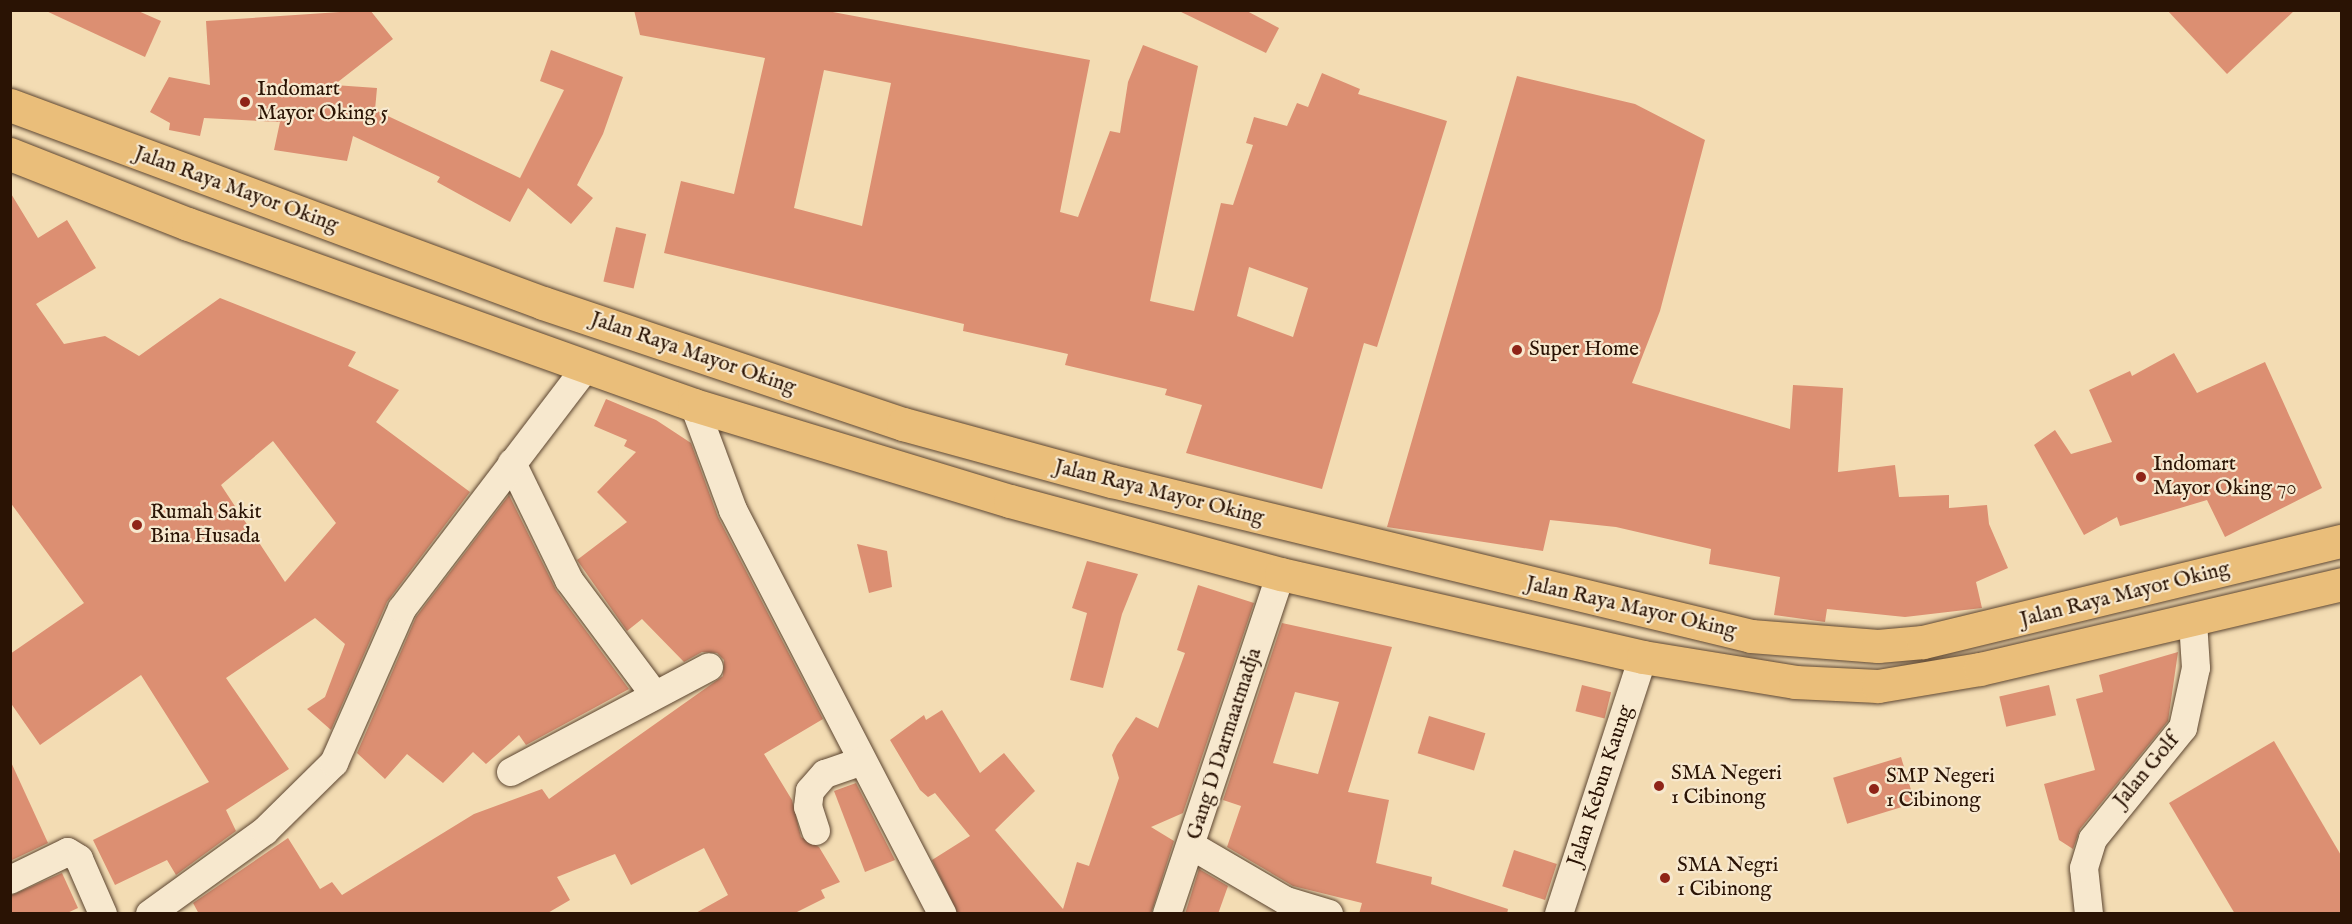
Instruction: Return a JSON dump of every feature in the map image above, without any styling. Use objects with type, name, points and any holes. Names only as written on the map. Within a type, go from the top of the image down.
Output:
[{"type":"main road","name":"Jalan Raya Mayor Oking","points":[[10,105],[513,292],[903,424],[1027,460],[1751,636],[1878,646],[1923,642],[2342,541]]},
{"type":"main road","name":"Jalan Raya Mayor Oking","points":[[10,154],[188,224],[694,405],[1010,501],[1281,574],[1643,657],[1795,682],[1878,686],[1926,680],[2193,622],[2342,584]]},
{"type":"main road","points":[[501,335],[513,292]]},
{"type":"street","points":[[150,914],[265,831],[334,763],[402,609],[587,366]]},
{"type":"street","points":[[694,405],[733,510],[942,914]]},
{"type":"street","points":[[512,463],[569,580],[654,694]]},
{"type":"street","name":"Gang D Darmaatmadja","points":[[1167,914],[1192,846],[1281,574]]},
{"type":"street","name":"Jalan Golf","points":[[2089,914],[2084,868],[2093,840],[2183,728],[2196,668],[2193,622]]},
{"type":"street","name":"Jalan Kebun Kaung","points":[[1559,914],[1643,657]]},
{"type":"street","points":[[511,772],[654,694],[709,667]]},
{"type":"street","points":[[816,831],[808,807],[810,791],[825,774],[862,761]]},
{"type":"street","points":[[1192,846],[1287,901],[1329,914]]},
{"type":"street","points":[[10,880],[68,852],[79,859],[103,914]]},
{"type":"building","points":[[44,10],[136,10],[161,21],[145,57]]},
{"type":"building","points":[[370,10],[393,39],[334,85],[377,88],[375,110],[520,178],[564,90],[540,81],[551,50],[623,77],[603,134],[577,185],[593,198],[571,224],[528,188],[510,222],[437,182],[440,177],[353,136],[347,161],[274,150],[280,122],[204,118],[200,136],[169,130],[170,123],[150,112],[169,77],[210,85],[206,21]]},
{"type":"building","points":[[634,10],[822,10],[1090,60],[1060,212],[1078,217],[1110,131],[1120,133],[1128,82],[1143,45],[1198,66],[1150,301],[1194,311],[1221,203],[1233,205],[1253,145],[1246,143],[1254,117],[1287,126],[1297,103],[1308,107],[1322,73],[1360,89],[1358,94],[1447,121],[1377,347],[1364,343],[1322,489],[1186,453],[1202,405],[1165,395],[1167,389],[1065,365],[1068,354],[963,331],[964,324],[664,253],[681,181],[734,194],[765,58],[640,35]],"holes":[[[824,70],[891,83],[862,226],[794,208]],[[1249,267],[1308,288],[1293,337],[1237,316]]]},
{"type":"building","points":[[1177,10],[1245,10],[1279,28],[1266,53]]},
{"type":"building","points":[[2167,10],[2295,10],[2227,74]]},
{"type":"building","points":[[1517,76],[1635,104],[1705,140],[1660,311],[1632,383],[1790,429],[1793,385],[1843,388],[1838,472],[1895,465],[1899,497],[1949,495],[1949,508],[1987,505],[1989,524],[2008,568],[1976,582],[1982,608],[1905,617],[1827,609],[1825,622],[1774,615],[1780,577],[1709,564],[1711,549],[1616,527],[1550,520],[1543,551],[1387,527]]},
{"type":"building","name":"Rumah Sakit Bina Husada","points":[[10,192],[38,238],[67,220],[96,268],[36,304],[64,344],[105,336],[139,356],[220,298],[356,352],[348,366],[399,390],[376,422],[470,492],[387,602],[331,730],[307,709],[325,697],[345,644],[315,618],[226,678],[289,769],[226,810],[236,831],[176,875],[167,860],[115,885],[93,840],[209,782],[141,675],[40,745],[10,702],[10,654],[84,603],[10,502]],"holes":[[[273,441],[336,523],[285,582],[221,485]]]},
{"type":"building","points":[[616,227],[646,234],[634,289],[603,282]]},
{"type":"building","points":[[2174,353],[2197,393],[2265,362],[2322,488],[2225,537],[2207,500],[2120,526],[2117,517],[2084,535],[2034,445],[2055,430],[2071,454],[2112,442],[2089,390],[2130,371],[2132,376]]},
{"type":"building","points":[[606,399],[656,420],[691,443],[718,517],[823,719],[764,754],[792,800],[801,837],[819,847],[840,882],[821,890],[825,898],[793,914],[694,914],[728,895],[704,848],[631,885],[615,854],[557,877],[570,900],[546,914],[199,914],[193,903],[288,838],[320,889],[332,882],[342,895],[474,814],[542,789],[549,799],[723,676],[724,660],[717,653],[702,652],[684,662],[642,619],[627,631],[577,560],[627,522],[597,492],[636,452],[624,446],[627,440],[594,426]]},
{"type":"building","points":[[509,495],[556,590],[629,689],[526,745],[519,735],[486,764],[473,752],[443,783],[407,754],[385,779],[357,753],[416,617]]},
{"type":"building","points":[[857,544],[887,551],[892,587],[869,593]]},
{"type":"building","points":[[1087,561],[1138,574],[1122,614],[1103,688],[1070,680],[1087,613],[1072,608]]},
{"type":"building","points":[[1198,585],[1254,603],[1183,813],[1151,827],[1174,841],[1151,914],[958,914],[932,860],[970,836],[935,793],[928,797],[920,790],[890,740],[924,715],[926,720],[942,710],[980,773],[1004,753],[1035,791],[995,830],[1063,909],[1077,862],[1089,866],[1119,778],[1112,755],[1117,745],[1136,717],[1158,728],[1185,653],[1177,650]]},
{"type":"building","points":[[1282,623],[1392,647],[1348,792],[1389,800],[1376,863],[1432,877],[1431,884],[1508,909],[1507,914],[1359,914],[1362,903],[1293,886],[1227,847],[1241,806],[1223,800]],"holes":[[[1295,692],[1339,702],[1318,774],[1273,763]]]},
{"type":"building","points":[[2178,652],[2168,721],[2080,829],[2073,849],[2059,840],[2044,784],[2095,770],[2076,699],[2103,692],[2099,675]]},
{"type":"building","points":[[1582,685],[1611,692],[1605,718],[1575,711]]},
{"type":"building","points":[[2049,685],[2056,715],[2006,727],[1999,696]]},
{"type":"building","points":[[1429,716],[1485,733],[1474,771],[1418,753]]},
{"type":"building","points":[[2274,741],[2342,857],[2342,914],[2235,914],[2169,803]]},
{"type":"building","name":"SMP Negeri 1 Cibinong","points":[[1901,757],[1915,803],[1847,824],[1833,778]]},
{"type":"building","points":[[10,760],[48,843],[10,861]]},
{"type":"building","points":[[856,783],[895,860],[865,872],[834,791]]},
{"type":"building","points":[[1514,850],[1557,864],[1545,900],[1502,886]]},
{"type":"building","points":[[1199,869],[1228,886],[1218,914],[1185,914]]},
{"type":"building","points":[[62,873],[78,908],[65,914],[10,914],[10,896]]},
{"type":"place","name":"Indomart Mayor Oking 5","points":[[245,102]]},
{"type":"place","name":"Super Home","points":[[1517,350]]},
{"type":"place","name":"Indomart Mayor Oking 70","points":[[2141,477]]},
{"type":"place","name":"Rumah Sakit Bina Husada","points":[[137,525]]},
{"type":"place","name":"SMA Negeri 1 Cibinong","points":[[1659,786]]},
{"type":"place","name":"SMP Negeri 1 Cibinong","points":[[1874,789]]},
{"type":"place","name":"SMA Negri 1 Cibinong","points":[[1665,878]]}]
